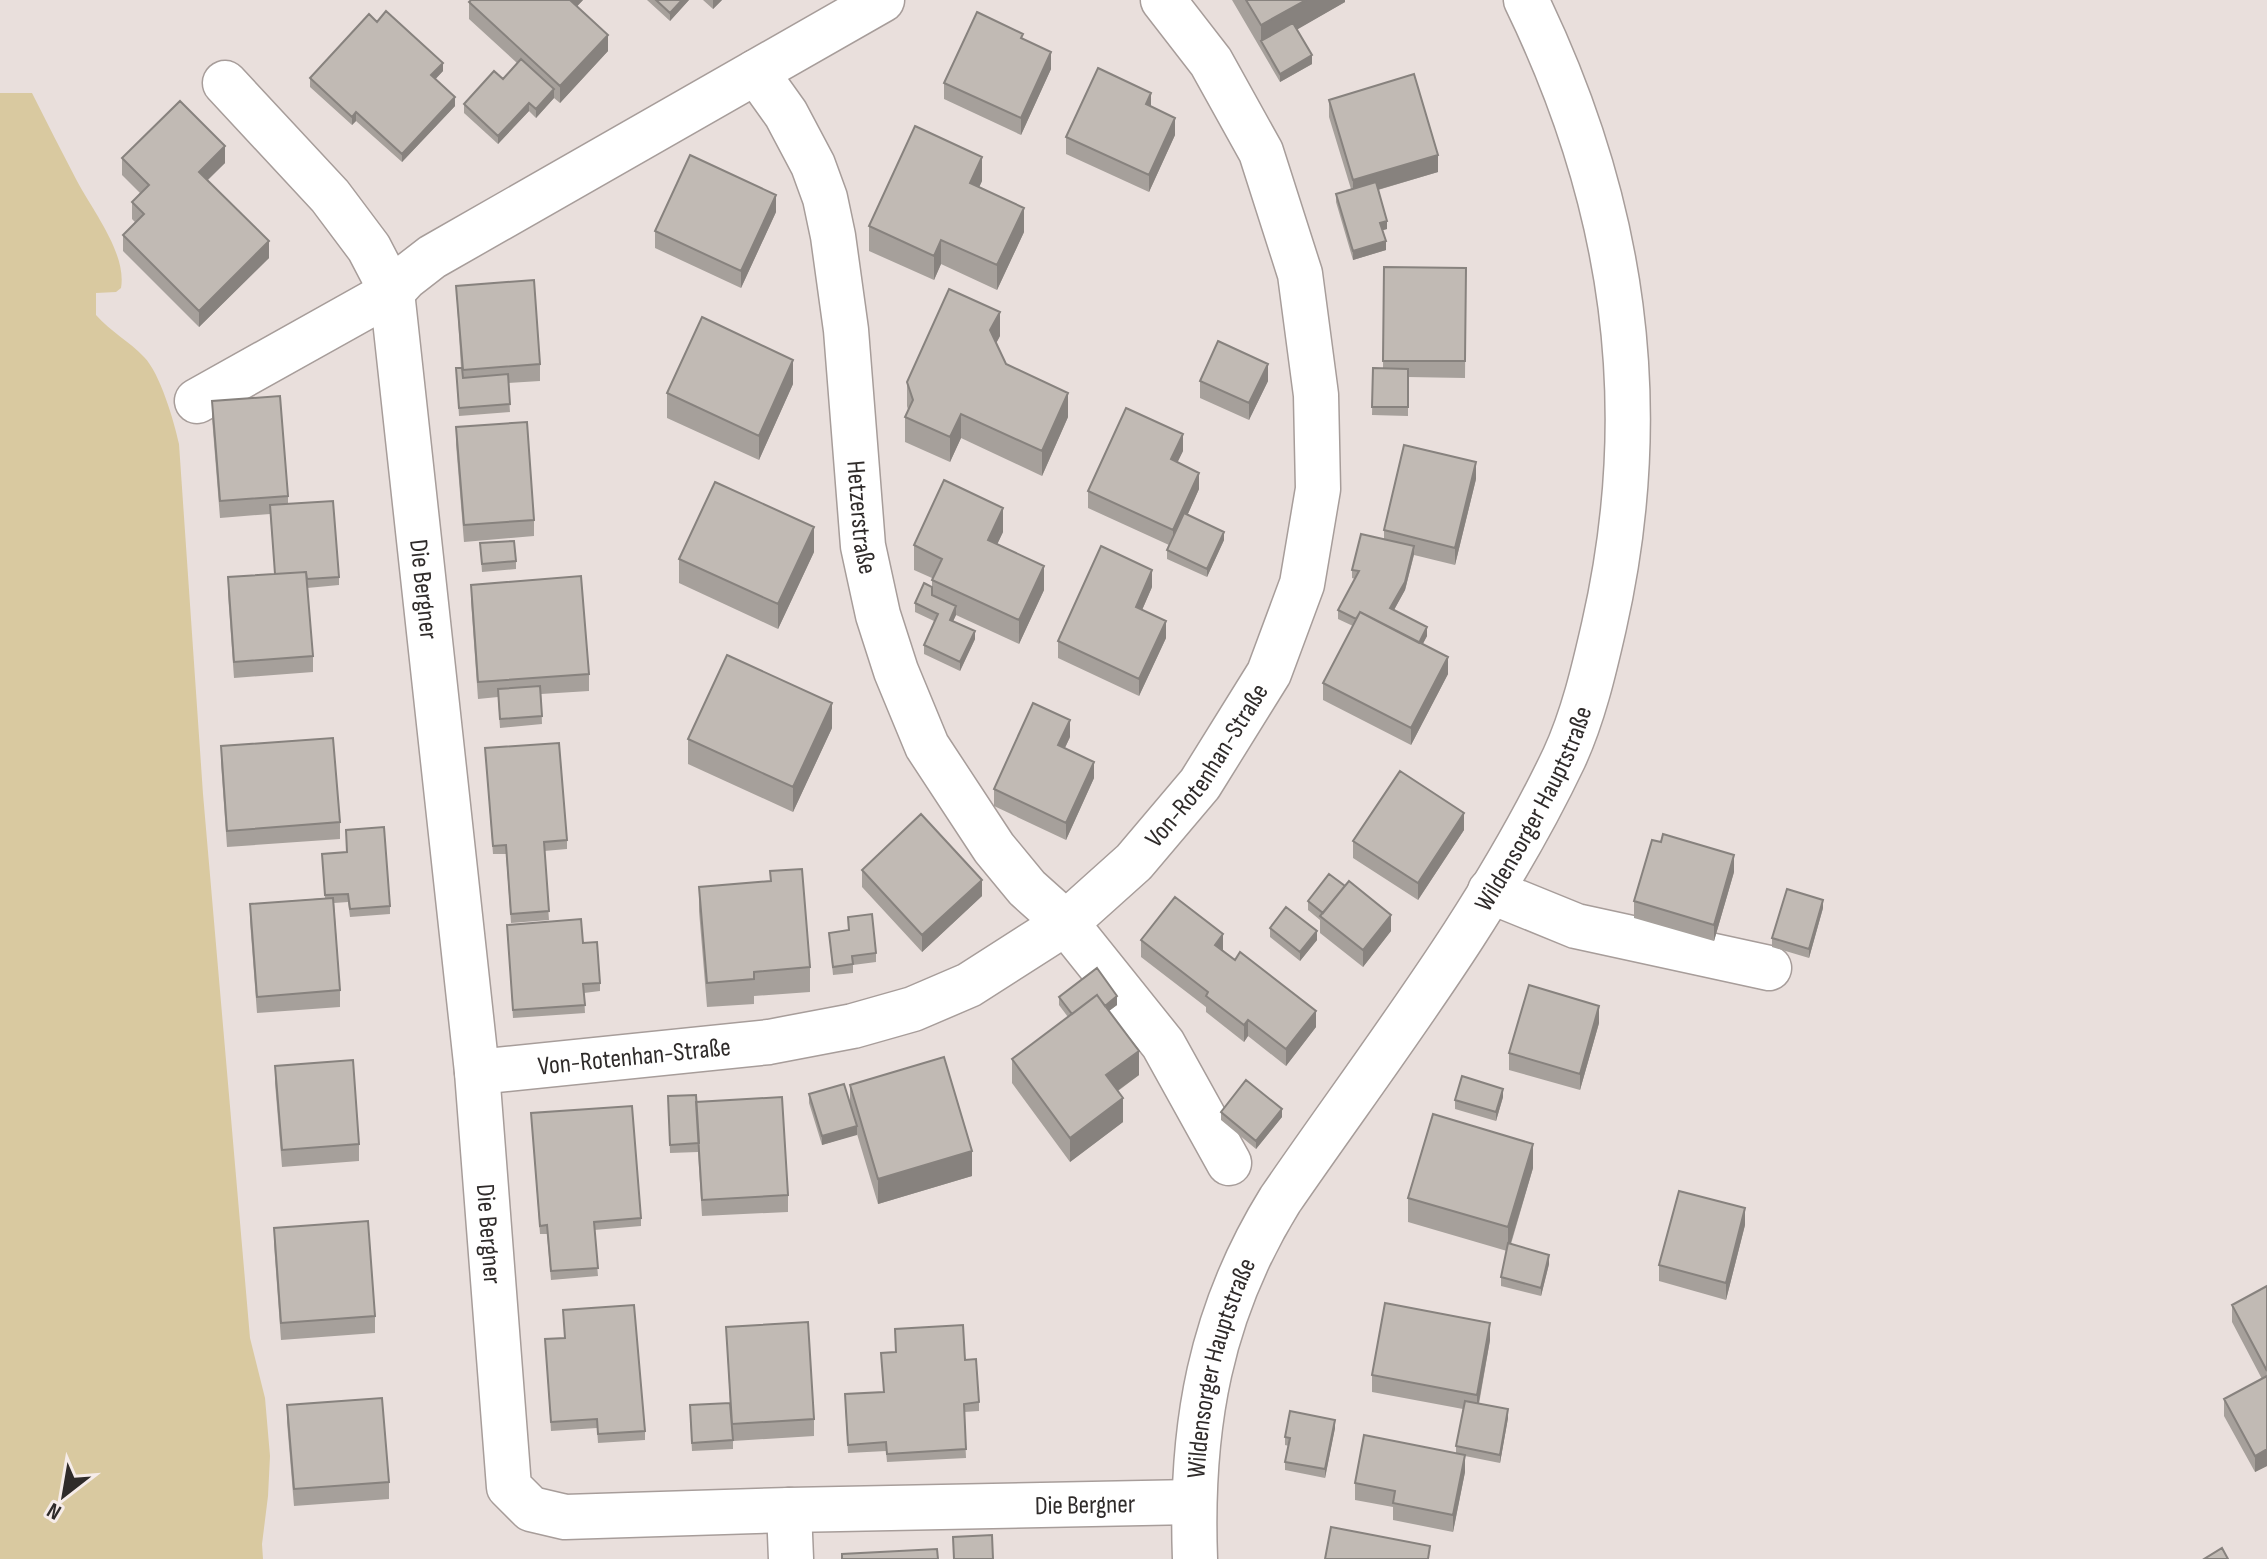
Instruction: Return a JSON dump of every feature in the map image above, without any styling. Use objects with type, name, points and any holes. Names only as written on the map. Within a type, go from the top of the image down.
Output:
[{"type":"street","points":[[197,401],[392,292],[432,257],[882,0]]},
{"type":"street","name":"Von-Rotenhan-Straße","points":[[477,1072],[769,1042],[853,1026],[913,1009],[969,985],[1066,923],[1134,862],[1200,784],[1269,673],[1302,584],[1318,489],[1316,395],[1300,274],[1261,152],[1211,62],[1163,0]]},
{"type":"street","name":"Wildensorger Hauptstraße","points":[[1195,1559],[1193,1502],[1197,1447],[1215,1347],[1234,1286],[1258,1235],[1520,847],[1566,754],[1592,676],[1616,574],[1627,476],[1628,368],[1619,280],[1573,106],[1526,0]]},
{"type":"street","name":"Hetzerstraße","points":[[756,72],[786,114],[813,165],[828,211],[846,330],[863,546],[878,615],[896,671],[927,746],[994,848],[1027,888],[1066,923],[1163,1044],[1229,1163]]},
{"type":"street","name":"Die Bergner","points":[[225,83],[330,196],[369,248],[392,292],[477,1072],[509,1487],[531,1509],[565,1517],[1193,1502]]},
{"type":"street","points":[[1490,891],[1576,926],[1769,968]]},
{"type":"street","points":[[789,1510],[791,1559]]},
{"type":"shaded area","points":[[0,93],[32,93],[107,233],[119,261],[121,288],[116,292],[96,293],[96,315],[150,364],[166,398],[179,444],[203,794],[250,1338],[265,1398],[270,1456],[263,1559],[0,1559]]},
{"type":"building","points":[[570,0],[608,35],[560,86],[469,2]]},
{"type":"building","points":[[656,0],[682,0],[670,13]]},
{"type":"building","points":[[1246,0],[1306,0],[1261,25]]},
{"type":"building","points":[[386,11],[443,63],[431,75],[455,97],[402,154],[356,112],[352,117],[310,78],[369,14],[377,22]]},
{"type":"building","points":[[977,12],[1023,34],[1021,38],[1051,52],[1021,118],[944,83]]},
{"type":"building","points":[[1293,23],[1312,55],[1280,74],[1261,41]]},
{"type":"building","points":[[521,59],[554,89],[536,109],[529,103],[498,136],[464,104],[494,71],[503,79]]},
{"type":"building","points":[[1098,68],[1151,93],[1146,104],[1175,118],[1149,175],[1066,137]]},
{"type":"building","points":[[1414,74],[1438,155],[1353,180],[1329,100]]},
{"type":"building","points":[[180,101],[225,146],[199,172],[269,241],[199,311],[123,235],[144,214],[132,202],[149,185],[122,158]]},
{"type":"building","points":[[915,126],[982,157],[970,183],[1024,208],[997,265],[941,240],[934,256],[869,226]]},
{"type":"building","points":[[690,155],[776,195],[741,271],[655,231]]},
{"type":"building","points":[[1376,182],[1387,221],[1380,223],[1386,241],[1353,251],[1336,194]]},
{"type":"building","points":[[1384,267],[1466,268],[1465,361],[1383,361]]},
{"type":"building","points":[[534,280],[540,364],[463,370],[456,286]]},
{"type":"building","points":[[949,289],[1000,312],[990,330],[1006,364],[1068,393],[1042,451],[961,414],[950,437],[905,417],[913,400],[907,382]]},
{"type":"building","points":[[702,317],[793,360],[759,436],[667,393]]},
{"type":"building","points":[[1218,341],[1268,364],[1249,403],[1200,381]]},
{"type":"building","points":[[456,368],[462,368],[463,378],[508,374],[510,404],[459,408]]},
{"type":"building","points":[[1373,368],[1408,369],[1408,407],[1372,407]]},
{"type":"building","points":[[280,396],[288,496],[220,501],[212,401]]},
{"type":"building","points":[[1126,408],[1183,434],[1171,459],[1199,473],[1173,530],[1088,491]]},
{"type":"building","points":[[527,422],[534,520],[464,525],[456,427]]},
{"type":"building","points":[[1404,445],[1476,462],[1455,548],[1384,530]]},
{"type":"building","points":[[944,480],[1003,508],[988,540],[1044,566],[1019,620],[932,580],[942,559],[914,545]]},
{"type":"building","points":[[715,482],[814,527],[778,604],[679,559]]},
{"type":"building","points":[[333,501],[339,577],[307,579],[306,572],[275,574],[270,505]]},
{"type":"building","points":[[1184,513],[1224,532],[1207,569],[1167,550]]},
{"type":"building","points":[[1361,534],[1414,546],[1405,582],[1390,608],[1427,627],[1419,643],[1360,612],[1356,619],[1338,610],[1359,571],[1352,570]]},
{"type":"building","points":[[514,541],[516,561],[482,564],[480,543]]},
{"type":"building","points":[[1101,546],[1152,570],[1136,607],[1166,621],[1139,679],[1058,641]]},
{"type":"building","points":[[306,572],[313,656],[234,662],[228,577]]},
{"type":"building","points":[[581,576],[589,674],[478,682],[471,585]]},
{"type":"building","points":[[924,583],[932,587],[932,595],[956,606],[950,620],[975,631],[960,662],[924,645],[938,614],[915,603]]},
{"type":"building","points":[[1360,612],[1448,657],[1411,728],[1323,683]]},
{"type":"building","points":[[727,655],[832,703],[793,787],[688,739]]},
{"type":"building","points":[[540,686],[542,716],[500,719],[498,689]]},
{"type":"building","points":[[1033,703],[1070,720],[1058,745],[1094,762],[1066,823],[994,789]]},
{"type":"building","points":[[333,738],[340,822],[227,831],[221,746]]},
{"type":"building","points":[[559,743],[567,840],[544,842],[549,911],[511,914],[506,845],[493,846],[485,748]]},
{"type":"building","points":[[1400,771],[1464,813],[1418,883],[1353,841]]},
{"type":"building","points":[[921,814],[982,880],[922,935],[862,870]]},
{"type":"building","points":[[384,827],[390,906],[350,909],[348,894],[325,895],[322,854],[347,852],[346,830]]},
{"type":"building","points":[[1663,834],[1734,855],[1714,925],[1634,901],[1652,840],[1661,842]]},
{"type":"building","points":[[802,869],[810,967],[754,972],[754,979],[707,983],[699,887],[771,881],[770,871]]},
{"type":"building","points":[[1329,874],[1345,886],[1323,913],[1308,901]]},
{"type":"building","points":[[1349,881],[1391,915],[1363,950],[1320,916]]},
{"type":"building","points":[[1787,889],[1823,900],[1809,949],[1772,938]]},
{"type":"building","points":[[1175,897],[1223,934],[1215,945],[1235,960],[1240,952],[1316,1011],[1286,1049],[1248,1020],[1244,1025],[1206,996],[1208,992],[1141,940]]},
{"type":"building","points":[[333,898],[340,990],[257,997],[250,904]]},
{"type":"building","points":[[1286,907],[1317,931],[1300,952],[1270,928]]},
{"type":"building","points":[[872,914],[876,953],[852,956],[853,964],[833,967],[829,933],[849,930],[848,917]]},
{"type":"building","points":[[581,919],[583,943],[597,942],[600,983],[583,984],[585,1005],[513,1010],[507,925]]},
{"type":"building","points":[[1097,968],[1117,996],[1105,1006],[1097,995],[1072,1014],[1059,997]]},
{"type":"building","points":[[1529,985],[1599,1006],[1580,1074],[1509,1053]]},
{"type":"building","points":[[1097,995],[1139,1051],[1106,1075],[1123,1098],[1070,1138],[1012,1059]]},
{"type":"building","points":[[944,1057],[972,1151],[878,1179],[850,1085]]},
{"type":"building","points":[[353,1060],[359,1144],[282,1150],[275,1066]]},
{"type":"building","points":[[1462,1076],[1503,1089],[1496,1112],[1455,1100]]},
{"type":"building","points":[[1246,1080],[1282,1109],[1256,1141],[1221,1112]]},
{"type":"building","points":[[844,1084],[857,1126],[822,1136],[809,1094]]},
{"type":"building","points":[[696,1095],[699,1143],[670,1145],[668,1096]]},
{"type":"building","points":[[782,1097],[788,1195],[702,1200],[696,1102]]},
{"type":"building","points":[[632,1106],[641,1218],[594,1222],[598,1268],[551,1271],[547,1225],[540,1226],[531,1113]]},
{"type":"building","points":[[1433,1114],[1533,1144],[1508,1227],[1408,1198]]},
{"type":"building","points":[[1679,1191],[1745,1208],[1726,1283],[1659,1265]]},
{"type":"building","points":[[368,1221],[375,1316],[281,1323],[274,1228]]},
{"type":"building","points":[[1508,1243],[1549,1255],[1541,1288],[1501,1277]]},
{"type":"building","points":[[2267,1286],[2267,1371],[2232,1305]]},
{"type":"building","points":[[1385,1303],[1490,1323],[1477,1395],[1372,1375]]},
{"type":"building","points":[[634,1305],[645,1431],[598,1434],[597,1419],[551,1422],[545,1339],[565,1338],[563,1310]]},
{"type":"building","points":[[808,1322],[814,1419],[732,1424],[726,1327]]},
{"type":"building","points":[[963,1325],[965,1360],[976,1359],[979,1402],[964,1404],[966,1449],[887,1454],[886,1442],[848,1445],[845,1394],[884,1392],[881,1353],[896,1352],[895,1329]]},
{"type":"building","points":[[2267,1376],[2267,1449],[2255,1456],[2224,1399]]},
{"type":"building","points":[[382,1398],[389,1482],[294,1489],[287,1405]]},
{"type":"building","points":[[1465,1401],[1508,1409],[1500,1455],[1456,1446]]},
{"type":"building","points":[[730,1403],[733,1440],[692,1443],[690,1405]]},
{"type":"building","points":[[1290,1411],[1335,1420],[1325,1469],[1285,1462],[1290,1438],[1285,1437]]},
{"type":"building","points":[[1364,1435],[1465,1455],[1453,1515],[1393,1503],[1395,1491],[1355,1483]]},
{"type":"building","points":[[1331,1527],[1430,1546],[1428,1559],[1325,1559]]},
{"type":"building","points":[[992,1535],[993,1559],[954,1559],[953,1537]]},
{"type":"building","points":[[2222,1548],[2228,1559],[2204,1559]]},
{"type":"building","points":[[937,1549],[938,1559],[842,1559],[842,1554]]}]
